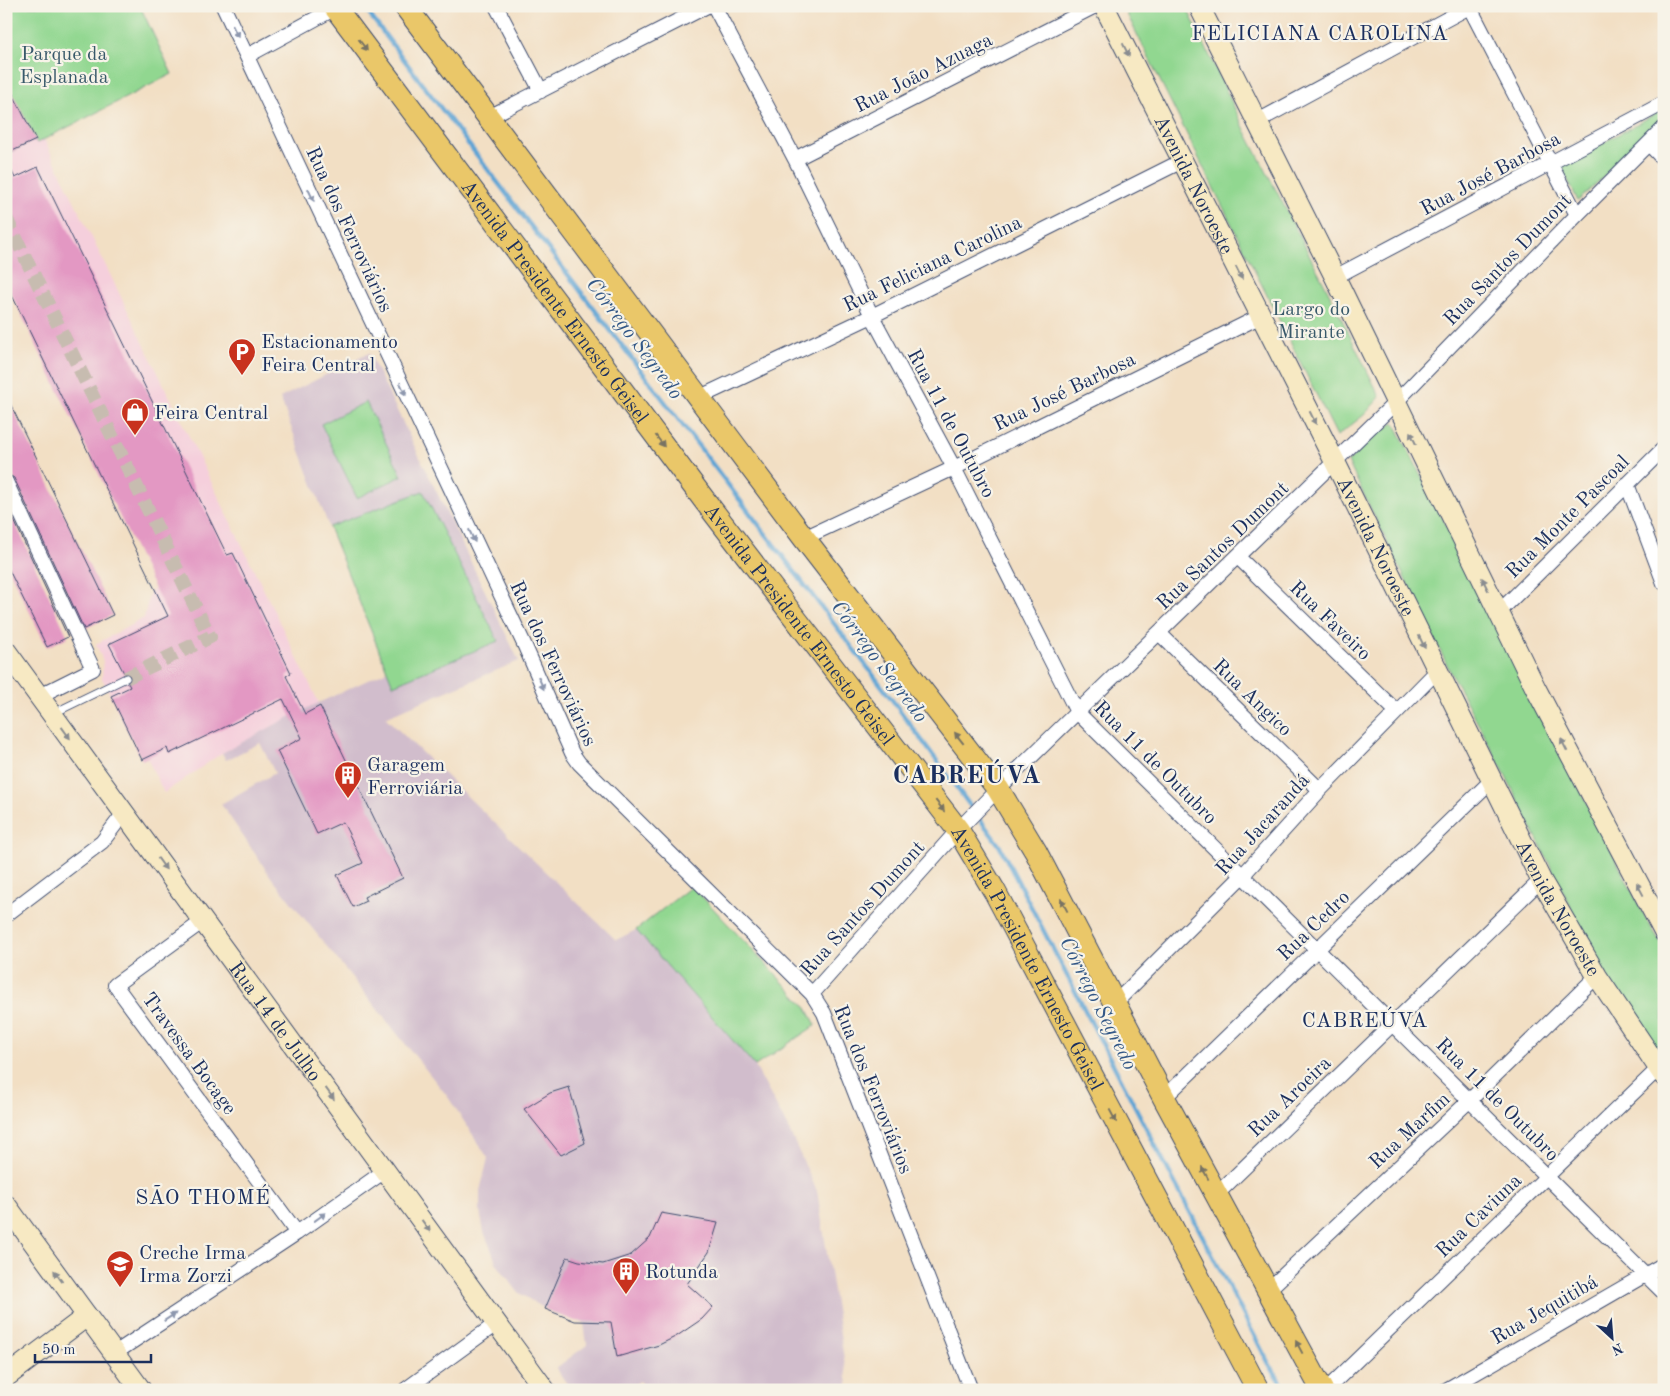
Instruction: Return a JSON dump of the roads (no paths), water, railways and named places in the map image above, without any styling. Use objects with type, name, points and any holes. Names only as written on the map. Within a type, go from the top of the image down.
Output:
[{"type":"main road","points":[[405,6],[698,398],[997,790],[1036,852],[1164,1098],[1322,1390]]},
{"type":"main road","name":"Avenida Noroeste","points":[[1104,6],[1336,462],[1436,672],[1541,880],[1597,976],[1661,1073]]},
{"type":"main road","points":[[1199,6],[1335,277],[1570,757],[1661,921]]},
{"type":"main road","name":"Avenida Presidente Ernesto Geisel","points":[[336,7],[705,502],[960,828],[1258,1390]]},
{"type":"main road","name":"Rua 14 de Julho","points":[[6,651],[545,1390]]},
{"type":"main road","points":[[6,1205],[141,1390]]},
{"type":"main road","points":[[6,1377],[87,1316]]},
{"type":"street","name":"Rua dos Ferroviários","points":[[223,6],[524,644],[572,753],[579,763],[812,994],[824,1014],[971,1390]]},
{"type":"street","points":[[496,6],[541,91]]},
{"type":"street","points":[[487,118],[707,6]]},
{"type":"street","name":"Rua 11 de Outubro","points":[[714,6],[796,159],[872,316],[954,468],[1077,712],[1548,1176],[1664,1293]]},
{"type":"street","name":"Rua João Azuaga","points":[[796,159],[1095,6]]},
{"type":"street","points":[[247,56],[336,7]]},
{"type":"street","points":[[1256,122],[1470,7],[1577,214]]},
{"type":"street","name":"Rua José Barbosa","points":[[1335,277],[1664,104]]},
{"type":"street","name":"Rua Santos Dumont","points":[[812,994],[960,828],[997,790],[1396,403],[1577,214],[1664,128]]},
{"type":"street","points":[[1649,144],[1664,160]]},
{"type":"street","name":"Rua Feliciana Carolina","points":[[698,398],[872,316],[1182,161]]},
{"type":"street","name":"Rua José Barbosa","points":[[804,538],[954,468],[1261,316]]},
{"type":"street","name":"Rua Monte Pascoal","points":[[1499,612],[1664,448]]},
{"type":"street","points":[[6,482],[93,670],[39,696]]},
{"type":"street","points":[[1627,484],[1664,583]]},
{"type":"street","name":"Rua Faveiro","points":[[1238,557],[1396,711]]},
{"type":"street","name":"Rua Angico","points":[[1159,633],[1320,790]]},
{"type":"street","name":"Rua Jacarandá","points":[[1116,1003],[1242,876],[1320,790],[1436,672]]},
{"type":"street","name":"Rua Cedro","points":[[1164,1098],[1491,781]]},
{"type":"street","points":[[6,915],[102,842],[124,814]]},
{"type":"street","name":"Rua Aroeira","points":[[1216,1195],[1541,880]]},
{"type":"street","name":"Travessa Bocage","points":[[203,921],[115,985],[297,1233]]},
{"type":"street","name":"Rua Marfim","points":[[1268,1290],[1470,1100],[1597,976]]},
{"type":"street","name":"Rua Caviuna","points":[[1326,1390],[1548,1176],[1661,1073]]},
{"type":"street","points":[[114,1353],[297,1233],[386,1170]]},
{"type":"street","name":"Rua Jequitibá","points":[[1446,1390],[1664,1264]]},
{"type":"street","points":[[405,1390],[497,1323]]},
{"type":"lane","points":[[52,714],[126,678]]},
{"type":"waterway","name":"Córrego Segredo","points":[[363,6],[887,693],[999,845],[1268,1362],[1285,1390]]},
{"type":"tunnel","points":[[6,218],[210,637],[126,678]]},
{"type":"place","name":"Estacionamento Feira Central","points":[[242,376]]},
{"type":"place","name":"Feira Central","points":[[135,436]]},
{"type":"place","name":"Garagem Ferroviária","points":[[348,799]]},
{"type":"place","name":"Creche Irma Irma Zorzi","points":[[120,1288]]},
{"type":"place","name":"Rotunda","points":[[626,1295]]},
{"type":"district","name":"FELICIANA CAROLINA","points":[[1320,33]]},
{"type":"district","name":"CABREÚVA","points":[[967,774]]},
{"type":"district","name":"CABREÚVA","points":[[1365,1020]]},
{"type":"district","name":"SÃO THOMÉ","points":[[203,1197]]},
{"type":"park label","name":"Parque da Esplanada","points":[[64,64]]},
{"type":"park label","name":"Largo do Mirante","points":[[1311,320]]}]
